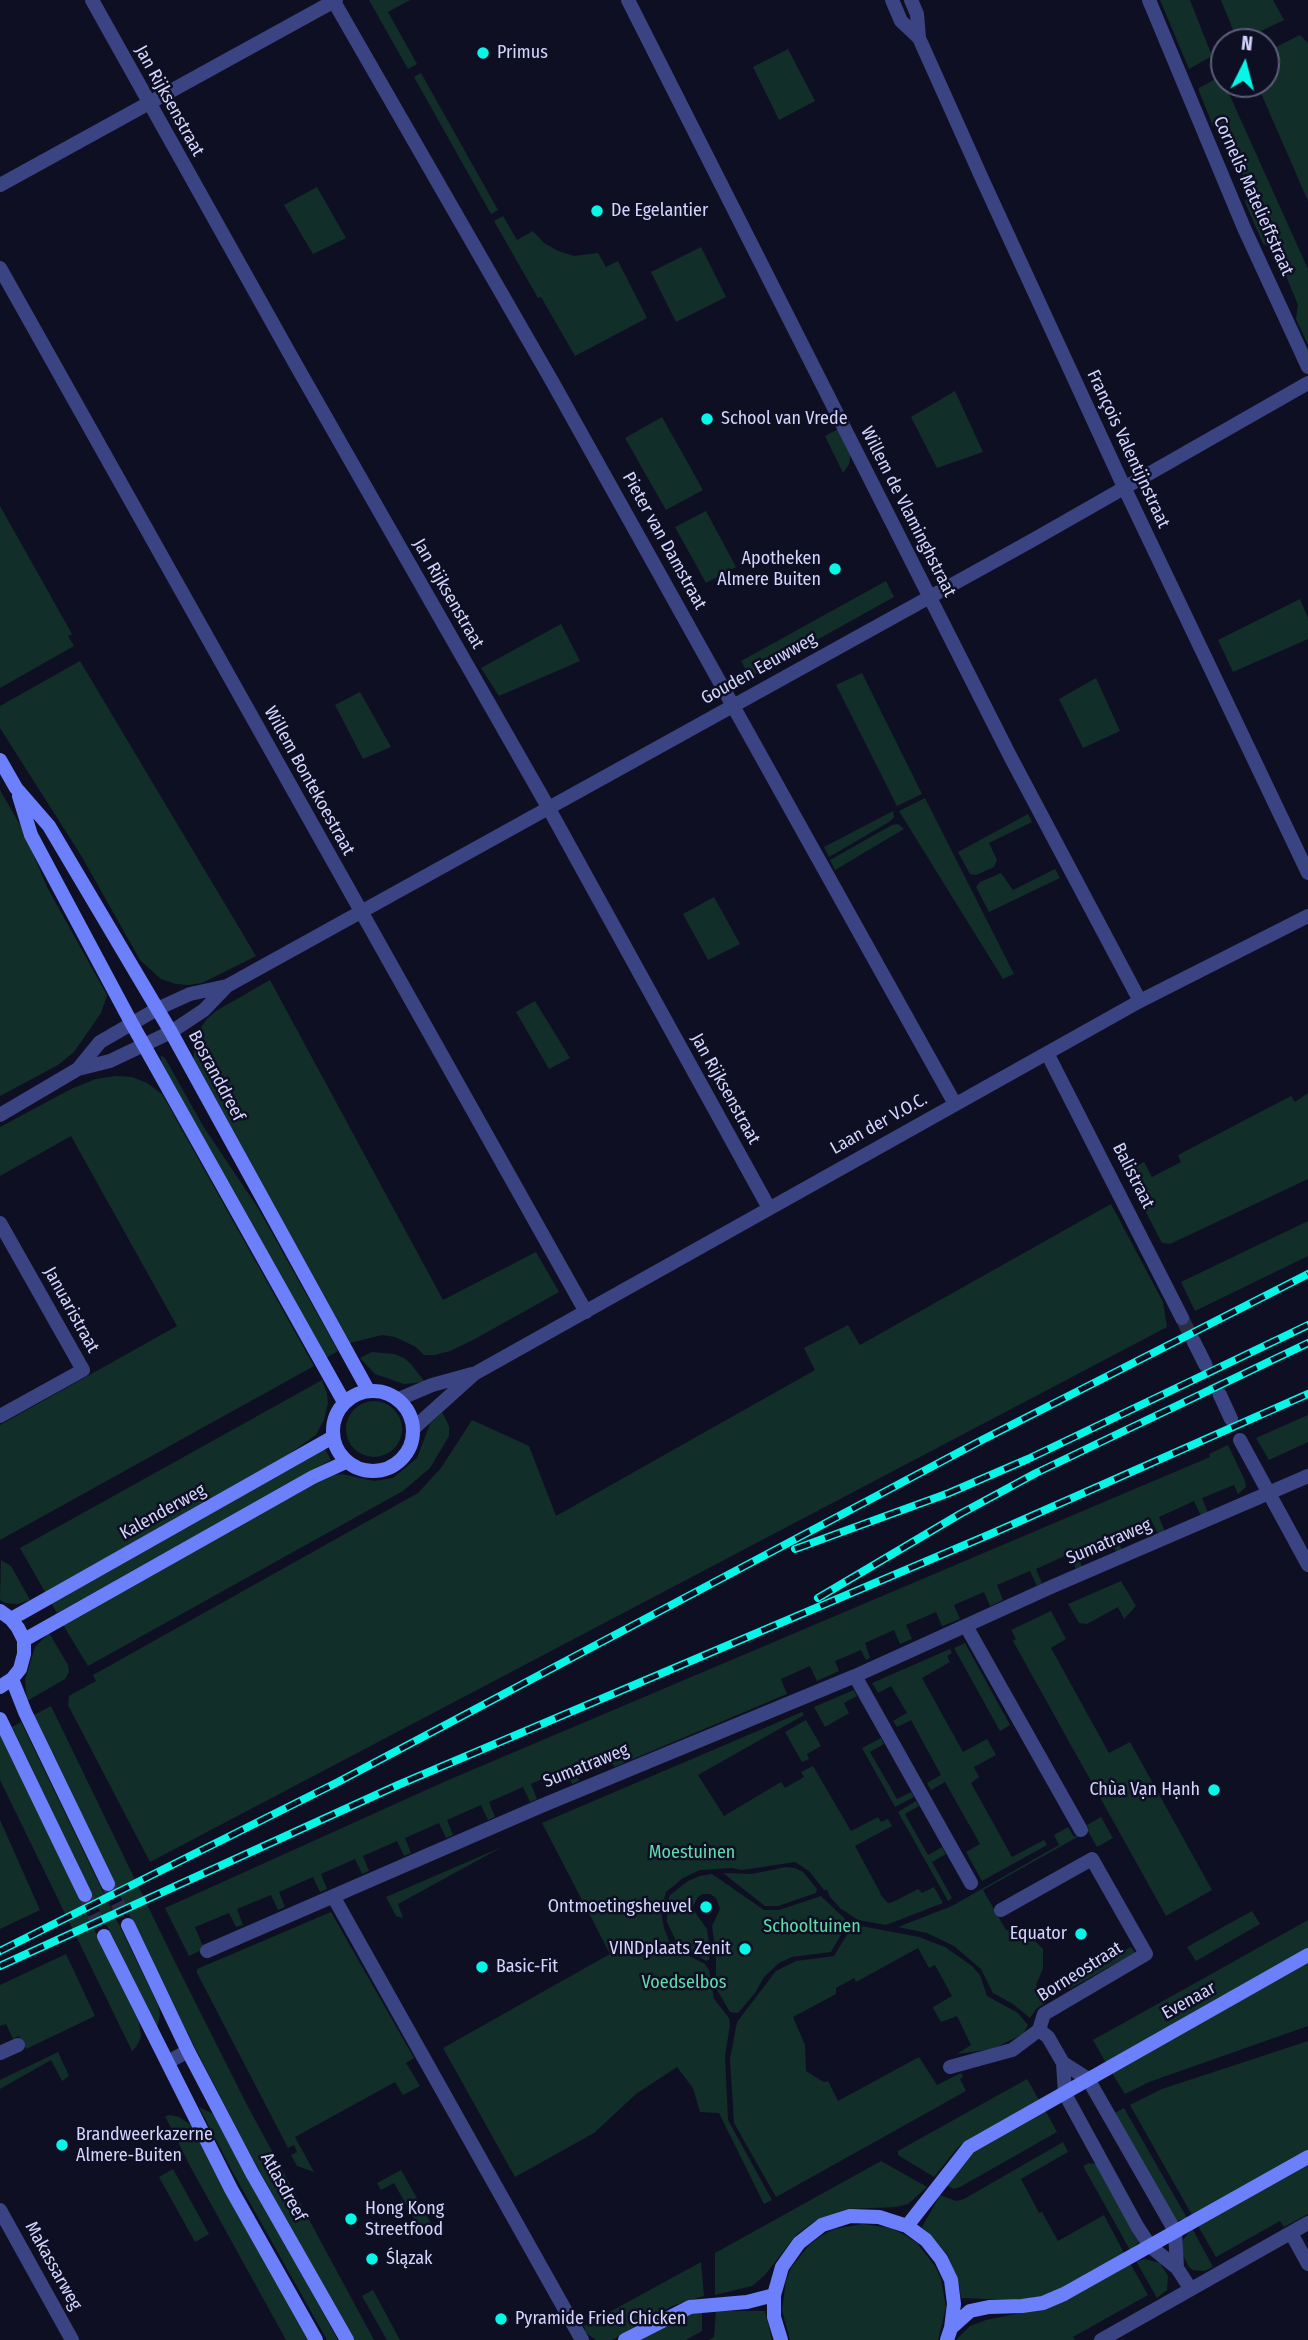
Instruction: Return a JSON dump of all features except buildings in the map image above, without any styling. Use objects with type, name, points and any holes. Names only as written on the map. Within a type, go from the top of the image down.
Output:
[{"type":"main road","name":"Bosranddreef","points":[[0,760],[16,789],[31,835],[132,1024],[344,1402]]},
{"type":"main road","name":"Bosranddreef","points":[[16,789],[49,826],[171,1032],[368,1390]]},
{"type":"main road","points":[[368,1390],[382,1391],[399,1399],[408,1410],[414,1428],[411,1447],[401,1461],[385,1470],[364,1471],[346,1462],[338,1452],[332,1428],[336,1414],[344,1402],[368,1390]]},
{"type":"main road","name":"Kalenderweg","points":[[6,1615],[333,1437]]},
{"type":"main road","points":[[23,1640],[313,1477],[346,1462]]},
{"type":"main road","points":[[6,1615],[18,1628],[23,1640],[24,1654],[20,1669],[6,1683],[24,1712],[108,1884]]},
{"type":"main road","points":[[0,1719],[85,1895]]},
{"type":"main road","name":"Atlasdreef","points":[[128,1925],[188,2051],[252,2173],[347,2340]]},
{"type":"main road","points":[[104,1936],[231,2189],[316,2340]]},
{"type":"main road","name":"Evenaar","points":[[907,2226],[969,2147],[1308,1955]]},
{"type":"main road","points":[[949,2334],[970,2311],[1043,2302],[1064,2294],[1308,2157]]},
{"type":"main road","points":[[781,2340],[774,2317],[774,2295],[782,2267],[799,2243],[822,2225],[850,2216],[879,2217],[907,2226],[926,2240],[941,2259],[951,2280],[954,2304],[949,2334]]},
{"type":"main road","points":[[625,2340],[690,2307],[747,2302],[774,2295]]},
{"type":"street","name":"Jan Rijksenstraat","points":[[92,0],[548,807],[769,1209]]},
{"type":"street","points":[[0,185],[334,0]]},
{"type":"street","name":"Pieter van Damstraat","points":[[334,0],[734,706],[955,1104]]},
{"type":"street","name":"Willem de Vlaminghstraat","points":[[628,0],[1010,756],[1140,1001]]},
{"type":"street","name":"François Valentijnstraat","points":[[892,0],[901,21],[919,38]]},
{"type":"street","name":"François Valentijnstraat","points":[[911,0],[917,14],[919,38],[1124,487],[1308,873]]},
{"type":"street","name":"Cornelis Matelieffstraat","points":[[1149,0],[1244,228],[1308,367]]},
{"type":"street","name":"Willem Bontekoestraat","points":[[0,268],[586,1312]]},
{"type":"street","name":"Gouden Eeuwweg","points":[[78,1069],[100,1042],[157,1009],[190,994],[226,986],[734,706],[1308,383]]},
{"type":"street","name":"Laan der V.O.C.","points":[[414,1428],[474,1374],[1140,1001],[1308,916]]},
{"type":"street","name":"Gouden Eeuwweg","points":[[78,1069],[110,1061],[171,1032],[204,1010],[226,986]]},
{"type":"street","name":"Balistraat","points":[[1047,1053],[1182,1318]]},
{"type":"street","points":[[0,1115],[78,1069]]},
{"type":"street","name":"Januaristraat","points":[[0,1223],[82,1370],[0,1416]]},
{"type":"street","points":[[1194,1342],[1205,1364]]},
{"type":"street","name":"Laan der V.O.C.","points":[[399,1399],[432,1385],[474,1374]]},
{"type":"street","points":[[1220,1395],[1231,1419]]},
{"type":"street","points":[[1240,1440],[1308,1565]]},
{"type":"street","name":"Sumatraweg","points":[[207,1951],[541,1806],[855,1676],[1308,1476]]},
{"type":"street","points":[[966,1626],[1081,1830]]},
{"type":"street","points":[[855,1676],[971,1883]]},
{"type":"street","name":"Borneostraat","points":[[950,2067],[1012,2050],[1039,2030],[1044,2014],[1146,1954],[1092,1859],[1001,1910]]},
{"type":"street","points":[[333,1896],[582,2340]]},
{"type":"street","name":"Borneostraat","points":[[1039,2030],[1048,2037],[1063,2063],[1065,2094]]},
{"type":"street","points":[[0,2053],[18,2045]]},
{"type":"street","points":[[168,2062],[188,2051]]},
{"type":"street","name":"Borneostraat","points":[[1063,2063],[1088,2079]]},
{"type":"street","points":[[1088,2079],[1175,2231],[1177,2268]]},
{"type":"street","points":[[1065,2094],[1150,2246],[1177,2268],[1190,2288]]},
{"type":"street","name":"Makassarweg","points":[[0,2210],[72,2340]]},
{"type":"street","points":[[1101,2340],[1308,2223]]},
{"type":"street","points":[[1291,2233],[1308,2264]]},
{"type":"green space","points":[[369,0],[410,0],[388,12],[417,64],[408,69]]},
{"type":"green space","points":[[1160,0],[1190,0],[1210,57],[1189,69]]},
{"type":"green space","points":[[1221,0],[1273,0],[1284,20],[1267,28],[1232,28]]},
{"type":"green space","points":[[1300,35],[1308,43],[1308,201],[1263,98],[1280,98],[1280,45]]},
{"type":"green space","points":[[788,49],[815,101],[779,120],[753,67]]},
{"type":"green space","points":[[421,73],[498,210],[491,214],[414,77]]},
{"type":"green space","points":[[1210,82],[1210,98],[1231,98],[1308,269],[1308,345],[1296,319],[1298,305],[1275,249],[1263,244],[1245,202],[1250,192],[1223,130],[1213,126],[1199,88]]},
{"type":"green space","points":[[317,187],[346,238],[313,254],[284,205]]},
{"type":"green space","points":[[503,216],[517,240],[533,231],[544,243],[558,251],[574,256],[598,253],[606,267],[618,261],[647,318],[575,356],[494,221]]},
{"type":"green space","points":[[701,247],[726,297],[676,322],[651,272]]},
{"type":"green space","points":[[955,391],[983,452],[937,468],[911,417]]},
{"type":"green space","points":[[662,417],[703,490],[666,510],[625,438]]},
{"type":"green space","points":[[838,429],[851,454],[843,473],[825,436]]},
{"type":"green space","points":[[0,506],[72,634],[68,636],[74,646],[0,688]]},
{"type":"green space","points":[[706,511],[736,567],[706,583],[675,527]]},
{"type":"green space","points":[[886,581],[894,597],[750,677],[741,661]]},
{"type":"green space","points":[[1300,599],[1308,618],[1308,639],[1233,672],[1218,640]]},
{"type":"green space","points":[[561,624],[580,661],[499,696],[481,668]]},
{"type":"green space","points":[[80,661],[256,956],[202,983],[176,984],[161,979],[140,960],[82,857],[0,728],[0,706]]},
{"type":"green space","points":[[862,673],[922,794],[897,806],[836,685]]},
{"type":"green space","points":[[1096,678],[1120,731],[1083,748],[1059,699]]},
{"type":"green space","points":[[360,692],[391,747],[363,759],[335,705]]},
{"type":"green space","points":[[0,790],[23,830],[48,889],[107,995],[101,1013],[74,1052],[58,1065],[0,1096]]},
{"type":"green space","points":[[925,798],[1014,974],[1003,979],[899,811]]},
{"type":"green space","points":[[893,811],[894,817],[889,822],[829,857],[824,847]]},
{"type":"green space","points":[[1028,814],[1032,822],[989,843],[997,860],[994,867],[976,875],[970,874],[958,852]]},
{"type":"green space","points":[[898,824],[904,829],[835,870],[830,860]]},
{"type":"green space","points":[[1055,869],[1060,878],[989,912],[976,887],[980,882],[1001,873],[1013,890]]},
{"type":"green space","points":[[714,897],[740,944],[708,960],[683,914]]},
{"type":"green space","points":[[270,980],[443,1300],[536,1252],[559,1292],[473,1340],[435,1355],[424,1355],[416,1347],[395,1337],[382,1335],[350,1343],[194,1060],[198,1032],[207,1019]]},
{"type":"green space","points":[[535,1001],[570,1058],[549,1069],[516,1012]]},
{"type":"green space","points":[[161,1055],[203,1126],[258,1208],[338,1351],[326,1358],[161,1063]]},
{"type":"green space","points":[[132,1077],[147,1083],[162,1094],[314,1366],[0,1540],[0,1425],[177,1326],[71,1136],[0,1176],[0,1127],[71,1089],[96,1079]]},
{"type":"green space","points":[[1308,1093],[1308,1179],[1170,1244],[1162,1243],[1125,1172],[1144,1162],[1152,1177],[1181,1162],[1178,1155],[1291,1096],[1295,1102]]},
{"type":"green space","points":[[1111,1204],[1163,1302],[1167,1327],[150,1862],[68,1705],[69,1696],[96,1681],[93,1675],[418,1493],[441,1468],[472,1420],[529,1446],[556,1516],[815,1370],[804,1348],[848,1325],[860,1345]]},
{"type":"green space","points":[[1308,1221],[1308,1256],[1195,1311],[1181,1282]]},
{"type":"green space","points":[[372,1352],[404,1358],[425,1382],[404,1384],[375,1374],[360,1358]]},
{"type":"green space","points":[[322,1380],[328,1403],[324,1420],[316,1435],[286,1456],[45,1592],[20,1548]]},
{"type":"green space","points":[[374,1401],[385,1403],[394,1409],[400,1418],[400,1440],[394,1449],[385,1455],[374,1457],[363,1455],[354,1449],[348,1440],[346,1429],[348,1418],[354,1409],[363,1403]]},
{"type":"green space","points":[[442,1412],[449,1426],[449,1436],[430,1468],[403,1491],[88,1666],[63,1625],[326,1476],[342,1474],[374,1481],[393,1478],[417,1458],[430,1424]]},
{"type":"green space","points":[[1308,1415],[1308,1442],[1269,1460],[1256,1438]]},
{"type":"green space","points":[[1228,1445],[1246,1487],[1238,1494],[1234,1485],[1202,1498],[1208,1513],[1201,1516],[1194,1501],[1159,1517],[1165,1532],[1158,1534],[1151,1520],[1116,1535],[1122,1550],[1116,1552],[1109,1537],[1076,1552],[1082,1567],[1076,1569],[1069,1554],[1036,1569],[1042,1583],[1037,1586],[1030,1571],[997,1585],[1003,1600],[990,1606],[984,1592],[954,1605],[960,1619],[942,1626],[936,1612],[906,1625],[912,1639],[900,1644],[894,1630],[865,1643],[870,1658],[866,1660],[861,1650],[835,1661],[839,1671],[817,1681],[810,1666],[781,1679],[787,1694],[614,1767],[607,1751],[573,1766],[579,1781],[572,1784],[565,1769],[531,1784],[537,1799],[530,1802],[523,1787],[489,1802],[495,1817],[488,1820],[481,1805],[447,1820],[453,1835],[446,1838],[439,1823],[405,1838],[411,1853],[404,1856],[397,1841],[363,1856],[369,1871],[362,1874],[355,1859],[321,1874],[327,1889],[320,1892],[313,1877],[279,1892],[285,1907],[278,1910],[271,1895],[237,1909],[243,1925],[236,1927],[229,1913],[195,1927],[204,1949],[189,1956],[165,1908],[446,1781],[1210,1457],[1209,1454]]},
{"type":"green space","points":[[325,1449],[331,1460],[57,1613],[51,1603]]},
{"type":"green space","points":[[1,1560],[11,1566],[30,1600],[18,1604],[0,1600]]},
{"type":"green space","points":[[1121,1581],[1136,1606],[1124,1619],[1118,1607],[1087,1624],[1079,1623],[1068,1604]]},
{"type":"green space","points":[[1051,1611],[1066,1639],[1051,1648],[1109,1753],[1130,1742],[1212,1890],[1166,1916],[1013,1641],[1016,1639],[1011,1630]]},
{"type":"green space","points":[[49,1633],[68,1665],[69,1672],[65,1679],[27,1701],[25,1680],[35,1647]]},
{"type":"green space","points":[[965,1643],[1010,1725],[1000,1731],[954,1648]]},
{"type":"green space","points":[[950,1649],[952,1653],[947,1656],[950,1662],[922,1678],[963,1752],[987,1739],[996,1755],[974,1767],[979,1777],[971,1783],[1012,1857],[1044,1840],[1047,1845],[982,1881],[966,1852],[980,1844],[945,1782],[931,1790],[927,1783],[941,1775],[911,1720],[897,1727],[893,1721],[907,1713],[891,1686],[878,1693],[872,1683]]},
{"type":"green space","points":[[854,1690],[857,1696],[844,1703],[849,1713],[825,1727],[814,1707]]},
{"type":"green space","points":[[51,1706],[246,2103],[374,2340],[353,2340],[243,2141],[166,1991],[36,1722],[34,1715]]},
{"type":"green space","name":"Voedselbos","points":[[802,1712],[804,1715],[698,1775],[724,1816],[781,1782],[785,1788],[804,1777],[801,1772],[813,1766],[851,1831],[878,1817],[881,1822],[888,1819],[892,1826],[855,1846],[881,1894],[879,1893],[888,1903],[918,1889],[922,1893],[934,1887],[943,1903],[886,1925],[858,1920],[840,1908],[809,1871],[795,1862],[742,1870],[700,1870],[683,1878],[666,1892],[661,1912],[669,1941],[679,1951],[705,1964],[709,1970],[714,1999],[729,2018],[725,2056],[728,2120],[772,2200],[764,2204],[719,2113],[700,2112],[693,2088],[677,2067],[636,2094],[594,2133],[515,2177],[443,2048],[610,1954],[542,1823]]},
{"type":"green space","points":[[806,1720],[821,1746],[807,1754],[809,1759],[802,1762],[785,1732]]},
{"type":"green space","points":[[21,1722],[158,2005],[160,2014],[157,2030],[12,1727]]},
{"type":"green space","points":[[0,1734],[139,2022],[141,2037],[132,2051],[0,1780]]},
{"type":"green space","points":[[881,1738],[884,1744],[870,1752],[897,1799],[911,1792],[914,1797],[895,1807],[862,1748]]},
{"type":"green space","points":[[916,1801],[919,1806],[905,1814],[928,1855],[942,1847],[946,1854],[932,1862],[952,1898],[948,1901],[898,1812]]},
{"type":"green space","points":[[1101,1817],[1113,1838],[1097,1847],[1088,1831],[983,1890],[1006,1930],[1030,1936],[1043,1949],[1043,1968],[1036,1985],[1046,2002],[1036,2009],[1030,2018],[993,1993],[981,1969],[954,1946],[927,1933],[898,1927],[952,1906],[1059,1845],[1054,1835],[1068,1827],[1074,1837]]},
{"type":"green space","points":[[0,1820],[40,1910],[0,1929]]},
{"type":"green space","points":[[502,1847],[398,1904],[403,1918],[396,1916],[386,1897]]},
{"type":"green space","name":"Moestuinen","points":[[786,1867],[803,1872],[817,1889],[816,1893],[778,1906],[765,1906],[723,1873],[752,1874]]},
{"type":"green space","name":"Schooltuinen","points":[[712,1874],[764,1910],[779,1910],[821,1896],[845,1919],[846,1926],[831,1952],[792,1957],[779,1963],[764,1977],[738,2013],[730,2012],[716,1988],[712,1926],[720,1909],[716,1898],[703,1894],[692,1908],[707,1929],[709,1960],[706,1961],[677,1943],[667,1922],[670,1895],[688,1881]]},
{"type":"green space","points":[[1252,1911],[1260,1924],[1196,1961],[1187,1947]]},
{"type":"green space","points":[[331,1912],[414,2058],[406,2063],[420,2086],[403,2095],[395,2082],[295,2137],[314,2172],[297,2166],[291,2155],[297,2152],[294,2145],[288,2148],[197,1969]]},
{"type":"green space","points":[[1308,1920],[1308,1950],[1106,2063],[1093,2040]]},
{"type":"green space","points":[[856,1925],[919,1937],[945,1947],[980,1975],[987,1996],[1018,2013],[1028,2025],[1023,2034],[993,2049],[957,2054],[971,2045],[957,2016],[941,2022],[934,2010],[933,2007],[952,1996],[935,1965],[929,1968],[918,1948],[856,1982],[854,1978],[836,1988],[836,1994],[793,2017],[805,2045],[806,2071],[824,2082],[828,2081],[838,2101],[919,2057],[937,2085],[961,2073],[963,2077],[960,2079],[966,2091],[776,2197],[734,2123],[730,2059],[737,2022],[776,1971],[796,1961],[834,1956],[851,1928]]},
{"type":"green space","points":[[1131,1947],[1135,1953],[1069,1989],[1066,1983],[1089,1971],[1087,1967],[1093,1964],[1095,1967]]},
{"type":"green space","points":[[66,1954],[95,2016],[26,2049],[19,2036],[13,2039],[6,2024],[0,2026],[0,1985]]},
{"type":"green space","points":[[1308,1963],[1308,2026],[1149,2082],[1125,2094],[1112,2073]]},
{"type":"green space","points":[[1308,2041],[1308,2150],[1192,2215],[1130,2105],[1162,2089]]},
{"type":"green space","points":[[58,2052],[69,2076],[62,2081],[51,2060],[0,2089],[0,2080]]},
{"type":"green space","points":[[1027,2079],[1039,2100],[959,2146],[934,2177],[898,2155],[898,2151]]},
{"type":"green space","points":[[199,2107],[213,2114],[338,2340],[327,2340]]},
{"type":"green space","points":[[1124,2108],[1187,2218],[1176,2221],[1113,2114]]},
{"type":"green space","points":[[1045,2110],[1057,2132],[960,2187],[954,2189],[946,2185],[970,2153]]},
{"type":"green space","points":[[170,2115],[191,2125],[310,2340],[286,2340],[190,2166],[165,2116]]},
{"type":"green space","points":[[1063,2142],[1068,2152],[1021,2179],[1039,2213],[1042,2212],[1058,2241],[1104,2215],[1124,2253],[1052,2294],[1016,2300],[961,2298],[948,2255],[922,2227],[940,2195],[956,2201],[964,2199]]},
{"type":"green space","points":[[881,2161],[927,2187],[908,2204],[847,2209],[815,2221],[796,2235],[765,2275],[752,2286],[715,2295],[715,2253]]},
{"type":"green space","points":[[1096,2164],[1139,2242],[1130,2250],[1083,2166]]},
{"type":"green space","points":[[1308,2164],[1308,2214],[1284,2227],[1280,2221],[1216,2257],[1198,2226]]},
{"type":"green space","points":[[173,2169],[209,2234],[195,2242],[159,2177]]},
{"type":"green space","points":[[401,2170],[431,2223],[420,2229],[394,2183],[381,2190],[377,2183]]},
{"type":"green space","points":[[863,2224],[891,2228],[905,2235],[917,2243],[935,2266],[941,2279],[946,2308],[938,2340],[790,2340],[782,2310],[786,2281],[791,2268],[809,2245],[821,2236],[834,2229]]},
{"type":"green space","points":[[1192,2228],[1213,2267],[1204,2271],[1189,2267],[1182,2253],[1183,2240]]},
{"type":"green space","points":[[1145,2259],[1160,2263],[1168,2276],[1167,2290],[1157,2298],[1136,2261]]},
{"type":"green space","points":[[701,2262],[704,2296],[672,2306],[612,2340],[596,2340],[586,2333],[584,2326]]},
{"type":"green space","points":[[1130,2263],[1148,2295],[1073,2337],[1075,2340],[956,2340],[970,2326],[986,2320],[1050,2307]]},
{"type":"green space","points":[[373,2290],[400,2340],[387,2340],[362,2296]]},
{"type":"green space","points":[[716,2311],[765,2311],[772,2340],[709,2340],[714,2337]]},
{"type":"green space","points":[[702,2312],[702,2331],[686,2340],[635,2340],[691,2314]]},
{"type":"tunnel","points":[[1182,1318],[1194,1342]]},
{"type":"tunnel","points":[[1205,1364],[1220,1395]]},
{"type":"tunnel","points":[[108,1884],[128,1925]]},
{"type":"tunnel","points":[[85,1895],[104,1936]]},
{"type":"railway","points":[[0,1951],[338,1782],[982,1440],[1308,1274]]},
{"type":"railway","points":[[795,1549],[949,1493],[1028,1459],[1308,1325]]},
{"type":"railway","points":[[818,1598],[960,1514],[1036,1473],[1308,1343]]},
{"type":"railway","points":[[0,1966],[398,1785],[993,1533],[1308,1394]]},
{"type":"place","name":"Primus","points":[[483,53]]},
{"type":"place","name":"De Egelantier","points":[[597,211]]},
{"type":"place","name":"School van Vrede","points":[[707,419]]},
{"type":"place","name":"Apotheken Almere Buiten","points":[[835,569]]},
{"type":"place","name":"Chùa Vạn Hạnh","points":[[1214,1790]]},
{"type":"place","name":"Ontmoetingsheuvel","points":[[706,1907]]},
{"type":"place","name":"Equator","points":[[1081,1934]]},
{"type":"place","name":"VINDplaats Zenit","points":[[745,1949]]},
{"type":"place","name":"Basic-Fit","points":[[482,1967]]},
{"type":"place","name":"Brandweerkazerne Almere-Buiten","points":[[62,2145]]},
{"type":"place","name":"Hong Kong Streetfood","points":[[351,2219]]},
{"type":"place","name":"Ślązak","points":[[372,2259]]},
{"type":"place","name":"Pyramide Fried Chicken","points":[[501,2319]]}]
